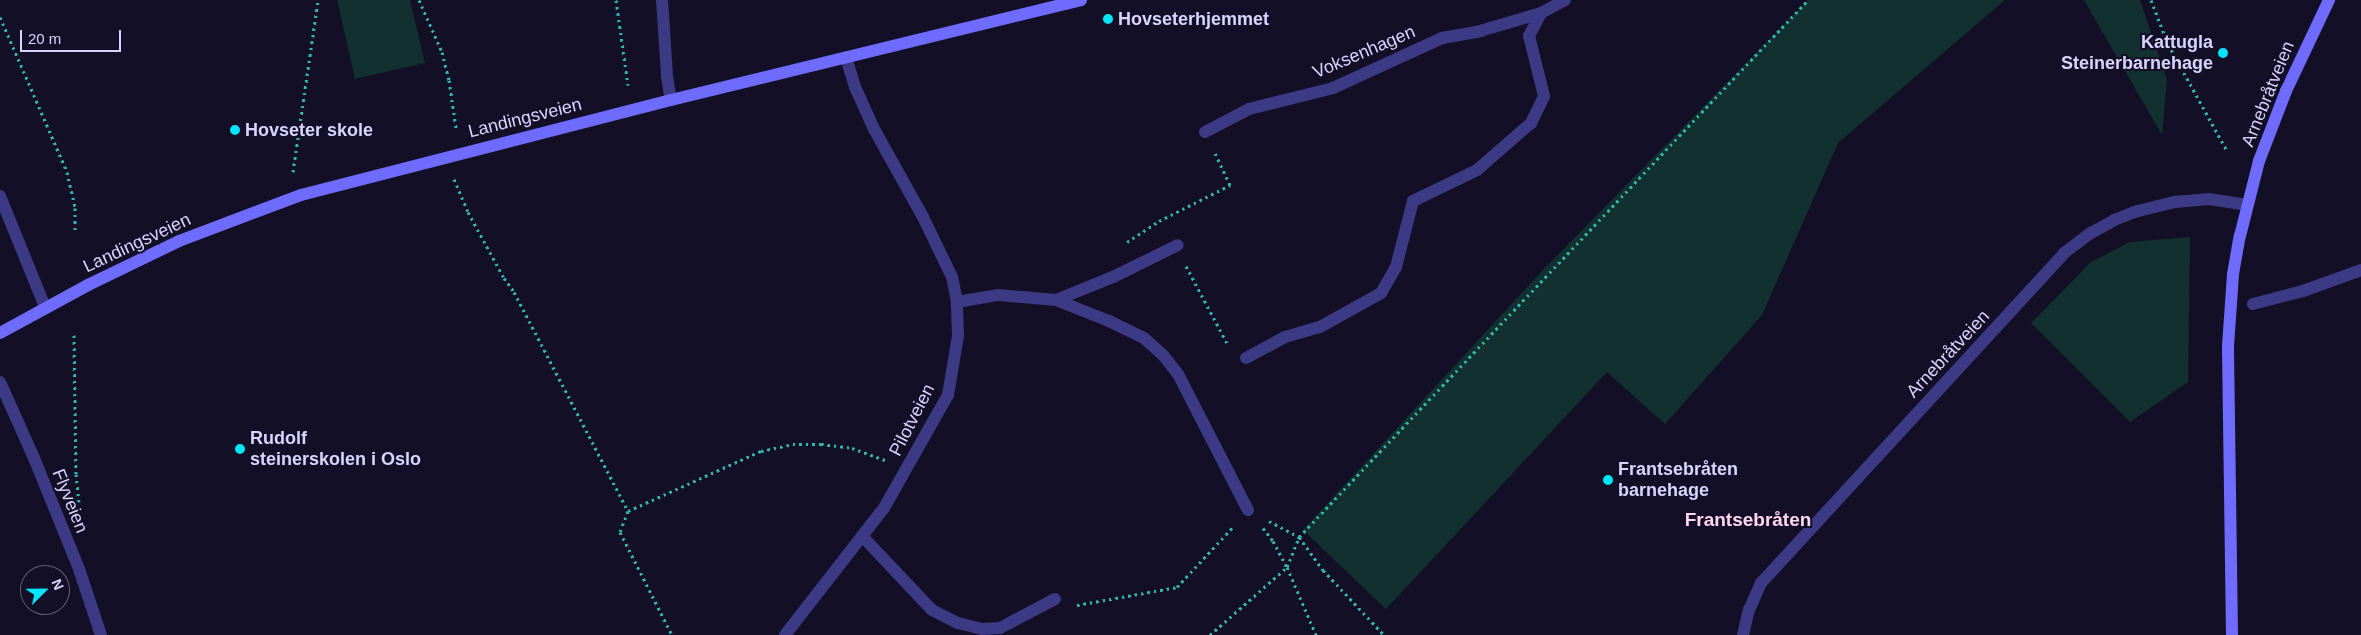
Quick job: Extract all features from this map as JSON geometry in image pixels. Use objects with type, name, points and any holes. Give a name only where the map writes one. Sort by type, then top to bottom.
[{"type":"street","points":[[662,0],[667,76],[671,100]]},
{"type":"street","name":"Landingsveien","points":[[0,333],[46,307],[179,241],[301,195],[671,100],[1081,0]]},
{"type":"street","name":"Voksenhagen","points":[[1205,132],[1249,109],[1333,88],[1442,38],[1480,32],[1541,13],[1565,0]]},
{"type":"street","name":"Arnebråtveien","points":[[2232,635],[2228,346],[2233,274],[2247,205],[2272,127],[2307,44],[2329,0]]},
{"type":"street","points":[[1246,358],[1285,337],[1320,327],[1381,293],[1396,267],[1413,201],[1477,170],[1531,123],[1544,96],[1529,36],[1541,13]]},
{"type":"street","name":"Pilotveien","points":[[785,635],[884,508],[906,470],[948,395],[958,336],[952,276],[940,250],[874,129],[855,87],[846,57]]},
{"type":"street","points":[[0,196],[46,307]]},
{"type":"street","name":"Arnebråtveien","points":[[1743,635],[1749,610],[1761,583],[2064,253],[2091,233],[2114,220],[2138,211],[2175,202],[2209,200],[2247,205]]},
{"type":"street","points":[[1056,300],[1113,277],[1178,245]]},
{"type":"street","points":[[2253,304],[2303,291],[2361,270]]},
{"type":"street","points":[[956,302],[998,295],[1056,300],[1109,321],[1144,338],[1163,355],[1178,374],[1248,510]]},
{"type":"street","name":"Flyveien","points":[[0,382],[34,458],[79,569],[101,635]]},
{"type":"street","points":[[862,536],[932,610],[958,623],[982,629],[1000,628],[1055,598]]},
{"type":"path","points":[[293,172],[318,0]]},
{"type":"path","points":[[419,0],[442,52],[449,80],[456,128]]},
{"type":"path","points":[[616,0],[628,85]]},
{"type":"path","points":[[1210,635],[1287,567],[1299,537],[1808,0]]},
{"type":"path","points":[[2150,0],[2168,44],[2227,151]]},
{"type":"path","points":[[0,17],[67,172],[75,208],[75,230]]},
{"type":"path","points":[[1121,246],[1159,221],[1230,185],[1205,132]]},
{"type":"path","points":[[454,177],[468,212],[504,278],[514,292],[628,511]]},
{"type":"path","points":[[1185,264],[1217,324]]},
{"type":"path","points":[[74,335],[76,474],[79,512]]},
{"type":"path","points":[[672,635],[620,532],[628,511],[761,451],[793,444],[821,444],[852,448],[906,470]]},
{"type":"path","points":[[1248,510],[1299,537],[1323,570],[1384,635]]},
{"type":"path","points":[[1248,510],[1273,541],[1287,567],[1316,635]]},
{"type":"path","points":[[1055,598],[1078,606],[1177,587],[1248,510]]},
{"type":"green space","points":[[337,0],[410,0],[425,63],[355,79]]},
{"type":"green space","points":[[1808,0],[2005,0],[1838,143],[1762,315],[1665,424],[1607,372],[1386,609],[1303,530],[1542,271]]},
{"type":"green space","points":[[2084,0],[2140,0],[2167,80],[2162,135]]},
{"type":"green space","points":[[2190,237],[2188,382],[2130,422],[2031,323],[2091,262],[2130,242]]},
{"type":"place","name":"Hovseterhjemmet","points":[[1108,19]]},
{"type":"place","name":"Kattugla Steinerbarnehage","points":[[2223,53]]},
{"type":"place","name":"Hovseter skole","points":[[235,130]]},
{"type":"place","name":"Rudolf steinerskolen i Oslo","points":[[240,449]]},
{"type":"place","name":"Frantsebråten barnehage","points":[[1608,480]]},
{"type":"district","name":"Frantsebråten","points":[[1748,520]]}]
